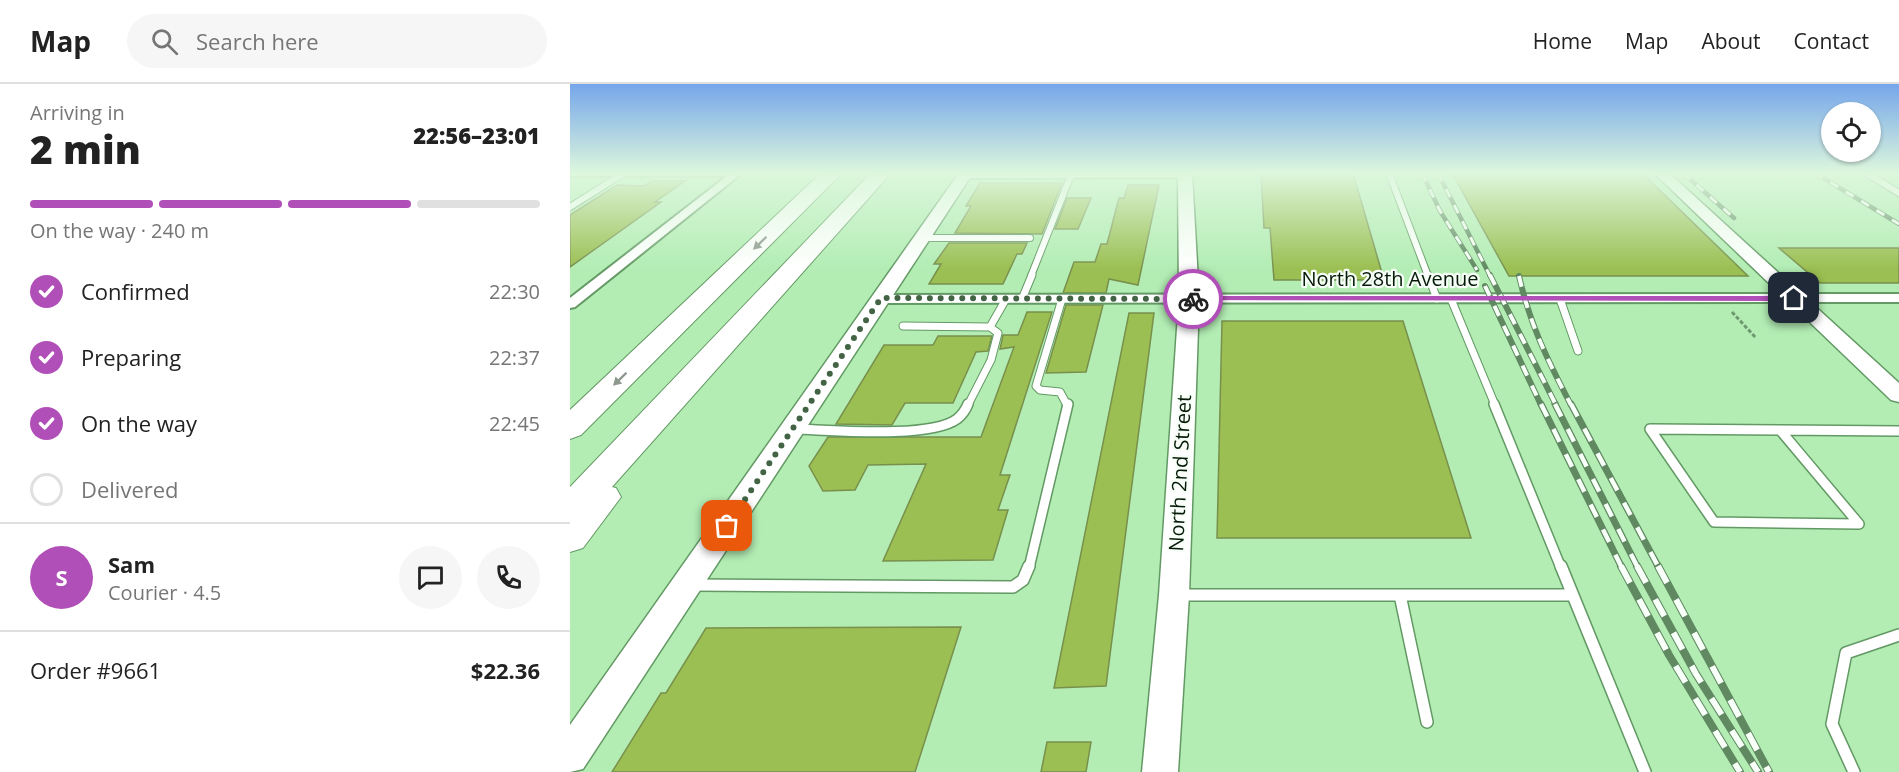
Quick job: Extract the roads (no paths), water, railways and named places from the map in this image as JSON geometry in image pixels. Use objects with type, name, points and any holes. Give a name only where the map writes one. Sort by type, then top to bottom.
[{"type":"highway","points":[[570,428],[799,205]]},
{"type":"highway","points":[[570,510],[851,205]]},
{"type":"highway","points":[[570,538],[783,278]]},
{"type":"street","points":[[573,299],[695,205]]},
{"type":"street","points":[[570,756],[945,205]]},
{"type":"street","name":"North 2nd Street","points":[[1160,772],[1174,595],[1189,298],[1186,205]]},
{"type":"street","points":[[1695,205],[1899,395]]},
{"type":"street","name":"North 28th Avenue","points":[[881,298],[1899,298]]},
{"type":"lane","points":[[1022,299],[1059,205]]},
{"type":"lane","points":[[1401,205],[1437,299]]},
{"type":"lane","points":[[924,238],[1030,238]]},
{"type":"lane","points":[[990,327],[1006,299]]},
{"type":"lane","points":[[687,585],[1013,587],[1023,580],[1029,568],[1068,403],[1060,392],[1040,390],[1036,386],[1062,299]]},
{"type":"lane","points":[[1451,299],[1645,772]]},
{"type":"lane","points":[[1560,299],[1569,334],[1578,351]]},
{"type":"lane","points":[[794,429],[907,430],[944,425],[958,419],[991,361],[998,333],[990,327],[903,326]]},
{"type":"lane","points":[[1780,430],[1859,524],[1714,522],[1650,429],[1757,430],[1780,430],[1899,431]]},
{"type":"lane","points":[[1174,595],[1572,595]]},
{"type":"lane","points":[[1400,595],[1427,723]]},
{"type":"lane","points":[[1854,772],[1832,724],[1846,653],[1899,635]]},
{"type":"railway","points":[[1437,205],[1477,270]]},
{"type":"railway","points":[[1454,205],[1490,276]]},
{"type":"railway","points":[[1719,205],[1734,218]]},
{"type":"railway","points":[[1868,205],[1899,224]]},
{"type":"railway","points":[[1490,275],[1556,405]]},
{"type":"railway","points":[[1519,276],[1540,342],[1571,405]]},
{"type":"railway","points":[[1485,286],[1541,405]]},
{"type":"railway","points":[[1541,404],[1621,566]]},
{"type":"railway","points":[[1555,404],[1638,568]]},
{"type":"railway","points":[[1571,404],[1659,568]]},
{"type":"railway","points":[[1621,566],[1669,655],[1740,772]]},
{"type":"railway","points":[[1637,566],[1696,674],[1758,772]]},
{"type":"railway","points":[[1658,566],[1769,772]]}]
